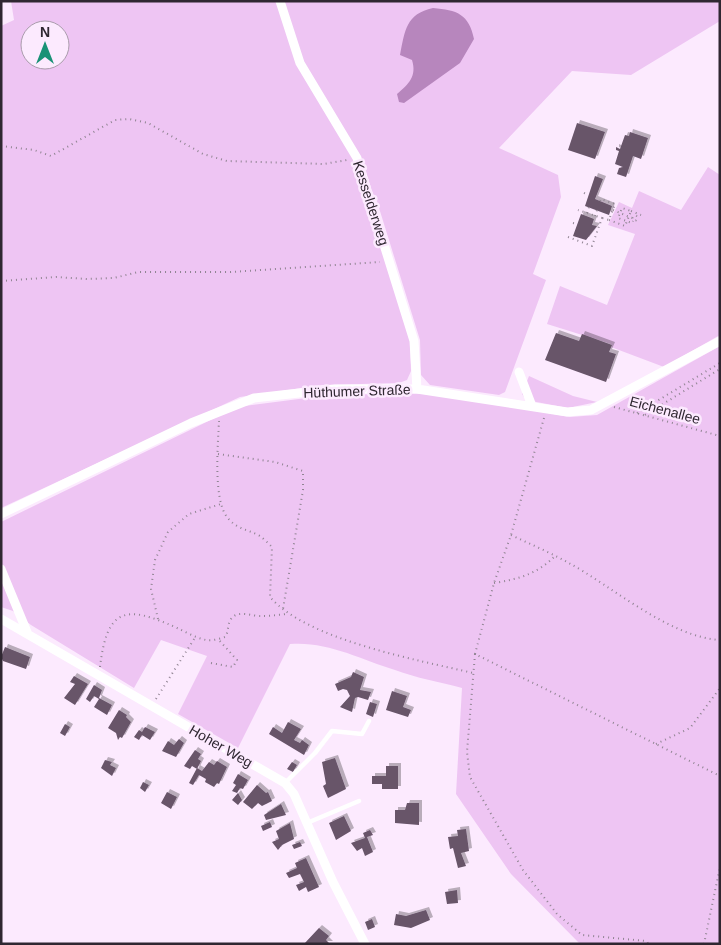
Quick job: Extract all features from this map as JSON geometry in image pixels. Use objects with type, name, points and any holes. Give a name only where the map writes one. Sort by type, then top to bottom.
[{"type":"street","name":"Kesselderweg","points":[[280,1],[300,63],[357,158],[414,341],[417,388]]},
{"type":"street","name":"Hüthumer Straße","points":[[1,514],[219,410],[254,398],[334,389],[417,388],[567,412],[591,410],[720,341]]},
{"type":"street","points":[[519,372],[532,406]]},
{"type":"street","points":[[1,569],[27,632]]},
{"type":"street","name":"Hoher Weg","points":[[1,618],[285,783],[294,794],[364,944]]},
{"type":"lane","points":[[285,783],[315,753],[332,731],[362,734],[369,721]]},
{"type":"lane","points":[[307,823],[360,800]]},
{"type":"path","points":[[1,146],[34,150],[50,156],[115,120],[129,119],[148,124],[203,154],[228,161],[324,164],[357,158]]},
{"type":"path","points":[[584,194],[588,195]]},
{"type":"path","points":[[600,201],[601,199],[615,204],[609,220]]},
{"type":"path","points":[[587,213],[589,207]]},
{"type":"path","points":[[631,211],[632,223],[618,218],[622,208],[631,211],[636,215]]},
{"type":"path","points":[[578,210],[624,226],[631,218],[641,215]]},
{"type":"path","points":[[595,216],[597,210]]},
{"type":"path","points":[[612,210],[637,219],[636,215]]},
{"type":"path","points":[[568,237],[592,246],[602,218]]},
{"type":"path","points":[[573,223],[577,224]]},
{"type":"path","points":[[593,230],[597,232]]},
{"type":"path","points":[[1,281],[56,277],[114,278],[138,272],[230,272],[390,261]]},
{"type":"path","points":[[636,413],[720,363]]},
{"type":"path","points":[[645,415],[720,369]]},
{"type":"path","name":"Eichenallee","points":[[605,404],[720,436]]},
{"type":"path","points":[[547,408],[511,535],[494,583],[475,654],[468,752],[470,778],[523,870],[557,914],[582,935],[646,942],[649,944]]},
{"type":"path","points":[[219,410],[217,478],[222,504],[226,516],[241,530],[259,536],[272,547],[270,597],[288,614],[306,625],[347,640],[473,673]]},
{"type":"path","points":[[217,454],[275,462],[303,471],[303,490],[283,609]]},
{"type":"path","points":[[158,619],[151,589],[155,560],[168,532],[189,514],[222,504]]},
{"type":"path","points":[[511,535],[555,556],[656,618],[702,639],[720,640]]},
{"type":"path","points":[[494,583],[519,580],[541,570],[555,556]]},
{"type":"path","points":[[99,674],[102,648],[113,620],[124,614],[158,619],[208,640],[225,637],[228,633],[230,620],[234,616],[244,614],[260,617],[288,614]]},
{"type":"path","points":[[152,705],[196,636]]},
{"type":"path","points":[[211,663],[233,666],[238,660],[218,639]]},
{"type":"path","points":[[475,654],[720,776]]},
{"type":"path","points":[[656,744],[690,728],[720,688]]},
{"type":"path","points":[[704,944],[720,867]]},
{"type":"shaded area","points":[[11,1],[720,1],[720,21],[631,75],[572,71],[499,148],[558,175],[561,197],[533,274],[546,280],[505,392],[499,395],[430,385],[421,375],[420,340],[375,195],[364,191],[410,341],[411,371],[407,380],[399,383],[322,385],[240,397],[1,508],[1,26],[14,20]]},
{"type":"shaded area","points":[[433,8],[449,10],[461,15],[469,24],[474,39],[460,63],[404,103],[399,102],[397,94],[405,87],[413,75],[412,60],[400,55],[408,24],[417,14]]},
{"type":"shaded area","points":[[708,167],[720,175],[720,335],[664,367],[611,347],[611,344],[547,324],[560,286],[607,305],[635,234],[608,225],[619,202],[632,208],[639,191],[681,210]]},
{"type":"shaded area","points":[[720,346],[720,944],[580,944],[511,874],[456,794],[462,688],[411,675],[330,648],[317,645],[290,644],[238,748],[178,714],[207,656],[161,640],[134,688],[31,625],[13,611],[1,607],[1,522],[227,412],[244,406],[322,396],[398,393],[447,395],[570,417],[597,415]]},
{"type":"shaded area","points":[[529,376],[573,396],[597,402],[568,408],[526,400],[522,394]]},
{"type":"building","points":[[577,123],[605,132],[595,159],[568,150]]},
{"type":"building","points":[[630,132],[648,138],[641,159],[633,156],[626,177],[617,174],[619,168],[623,167],[615,164],[619,151],[616,150],[616,147],[620,149],[625,135],[629,136]]},
{"type":"building","points":[[595,176],[603,179],[595,199],[612,206],[609,215],[585,206]]},
{"type":"building","points":[[581,214],[594,219],[592,225],[597,226],[586,240],[573,236]]},
{"type":"building","points":[[556,333],[579,341],[582,334],[612,345],[609,352],[616,354],[606,382],[545,360]]},
{"type":"building","points":[[5,647],[30,657],[26,669],[3,661],[1,657]]},
{"type":"building","points":[[353,672],[364,677],[360,690],[371,692],[368,700],[355,698],[352,712],[340,707],[350,696],[347,690],[338,691],[335,684],[351,677]]},
{"type":"building","points":[[74,676],[88,684],[75,705],[64,698],[75,684],[70,682]]},
{"type":"building","points":[[94,685],[102,690],[99,698],[112,705],[107,715],[94,707],[99,699],[94,696],[90,702],[86,699]]},
{"type":"building","points":[[392,691],[407,696],[403,707],[411,710],[408,717],[386,710]]},
{"type":"building","points":[[370,702],[377,704],[373,717],[366,714]]},
{"type":"building","points":[[119,710],[127,715],[126,717],[131,722],[122,738],[120,737],[118,740],[116,733],[108,728]]},
{"type":"building","points":[[288,722],[301,729],[294,740],[300,743],[302,740],[309,745],[304,755],[269,734],[273,727],[282,733]]},
{"type":"building","points":[[65,724],[70,727],[65,736],[60,733]]},
{"type":"building","points":[[145,727],[155,732],[150,740],[142,735],[139,740],[134,737],[139,730],[142,732]]},
{"type":"building","points":[[179,739],[184,743],[176,757],[162,751],[168,741],[174,745]]},
{"type":"building","points":[[195,750],[201,754],[198,759],[201,761],[197,769],[192,766],[190,769],[184,766]]},
{"type":"building","points":[[335,758],[346,789],[328,798],[323,786],[326,784],[322,762]]},
{"type":"building","points":[[105,760],[112,762],[110,765],[116,768],[112,776],[101,768]]},
{"type":"building","points":[[217,761],[227,767],[219,784],[217,783],[214,787],[205,782],[206,779],[199,775],[193,785],[189,783],[197,768],[202,771],[209,762],[214,765]]},
{"type":"building","points":[[292,762],[297,765],[293,772],[287,769]]},
{"type":"building","points":[[386,766],[398,766],[398,789],[382,789],[382,784],[372,784],[372,776],[386,776]]},
{"type":"building","points":[[238,774],[248,780],[243,789],[240,788],[237,793],[232,791],[236,785],[233,783]]},
{"type":"building","points":[[143,782],[149,785],[145,792],[140,788]]},
{"type":"building","points":[[257,785],[266,793],[268,792],[272,801],[262,806],[258,803],[252,809],[243,802]]},
{"type":"building","points":[[167,792],[177,797],[171,809],[161,803]]},
{"type":"building","points":[[238,793],[242,800],[238,805],[232,800]]},
{"type":"building","points":[[407,803],[419,803],[419,825],[395,823],[395,810],[405,810]]},
{"type":"building","points":[[281,804],[286,815],[266,820],[264,815]]},
{"type":"building","points":[[344,816],[351,831],[336,840],[329,823]]},
{"type":"building","points":[[270,822],[272,827],[263,831],[261,826]]},
{"type":"building","points":[[290,823],[294,839],[282,845],[278,850],[272,842],[279,839],[276,831]]},
{"type":"building","points":[[466,829],[469,851],[461,853],[466,866],[458,868],[453,848],[450,849],[448,837],[458,836],[457,830]]},
{"type":"building","points":[[370,830],[373,835],[367,837],[373,852],[365,856],[362,848],[357,851],[351,843],[365,838],[363,833]]},
{"type":"building","points":[[300,842],[302,846],[294,849],[292,845]]},
{"type":"building","points":[[306,858],[319,887],[308,892],[306,887],[299,891],[296,885],[304,882],[300,874],[289,878],[286,873],[297,868],[295,863]]},
{"type":"building","points":[[457,890],[458,903],[447,904],[445,892]]},
{"type":"building","points":[[426,910],[430,920],[411,928],[394,925],[396,914],[406,916]]},
{"type":"building","points":[[372,919],[375,927],[368,930],[365,922]]},
{"type":"building","points":[[319,928],[329,936],[326,940],[330,944],[304,944]]}]
